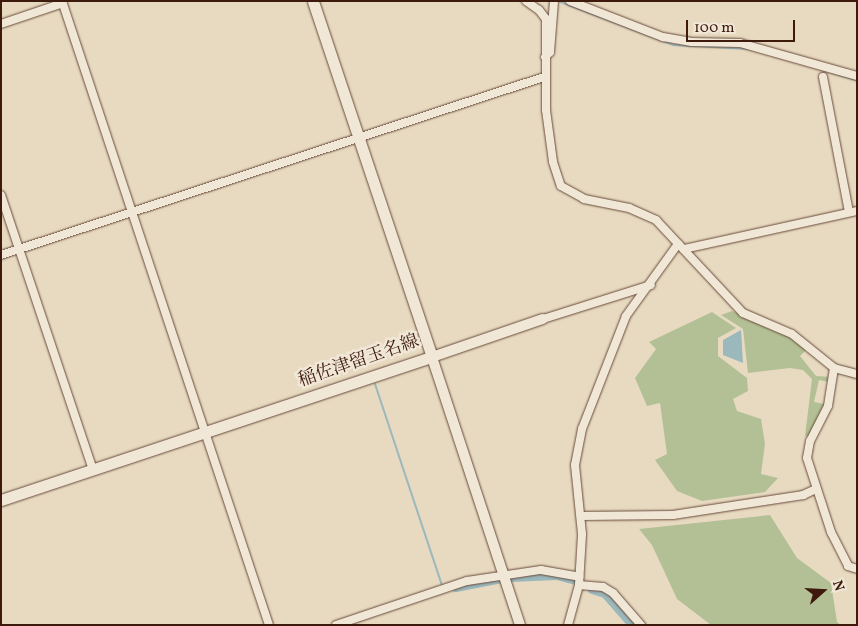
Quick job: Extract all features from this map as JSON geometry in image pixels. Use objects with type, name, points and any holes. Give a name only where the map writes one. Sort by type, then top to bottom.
[{"type":"main road","name":"稲佐津留玉名線","points":[[1,500],[432,357],[313,1]]},
{"type":"street","points":[[526,1],[539,10],[546,19],[544,77],[549,137],[561,186],[584,199],[641,213],[656,220],[743,313],[792,334],[834,368],[857,374]]},
{"type":"street","points":[[570,1],[664,37],[692,42],[740,42],[857,76]]},
{"type":"street","points":[[1,24],[62,2],[207,433],[269,625]]},
{"type":"street","points":[[545,57],[550,52],[554,3]]},
{"type":"street","points":[[1,255],[358,136],[544,77]]},
{"type":"street","points":[[568,625],[579,581],[581,516],[575,465],[582,429],[626,316],[681,246],[853,211],[822,77]]},
{"type":"street","points":[[1,195],[93,470]]},
{"type":"street","points":[[520,625],[432,357],[652,285]]},
{"type":"street","points":[[834,368],[828,406],[810,441],[807,458],[816,489],[838,546],[848,566],[857,569]]},
{"type":"street","points":[[581,516],[673,515],[803,494],[816,489]]},
{"type":"street","points":[[336,625],[467,581],[541,570],[603,587],[613,594],[641,625]]},
{"type":"green space","points":[[732,311],[793,337],[807,349],[800,356],[816,376],[831,377],[829,382],[819,380],[814,402],[825,404],[810,435],[805,436],[812,379],[803,370],[790,368],[748,373],[743,329],[721,315]]},
{"type":"green space","points":[[712,312],[736,328],[718,338],[718,356],[747,378],[748,391],[733,399],[737,411],[761,419],[765,444],[761,474],[778,478],[765,492],[702,501],[677,491],[655,460],[667,454],[660,403],[647,406],[635,378],[656,349],[649,342]]},
{"type":"green space","points":[[770,515],[797,558],[831,583],[837,622],[841,625],[711,625],[677,599],[652,545],[639,529]]},
{"type":"water","points":[[741,330],[743,363],[723,355],[723,340]]},
{"type":"waterway","points":[[558,1],[673,45],[749,49]]},
{"type":"waterway","points":[[830,72],[857,80]]},
{"type":"waterway","points":[[375,384],[442,585]]},
{"type":"waterway","points":[[511,578],[557,576],[572,580]]},
{"type":"waterway","points":[[456,588],[498,580]]},
{"type":"waterway","points":[[592,590],[605,594],[632,625]]}]
